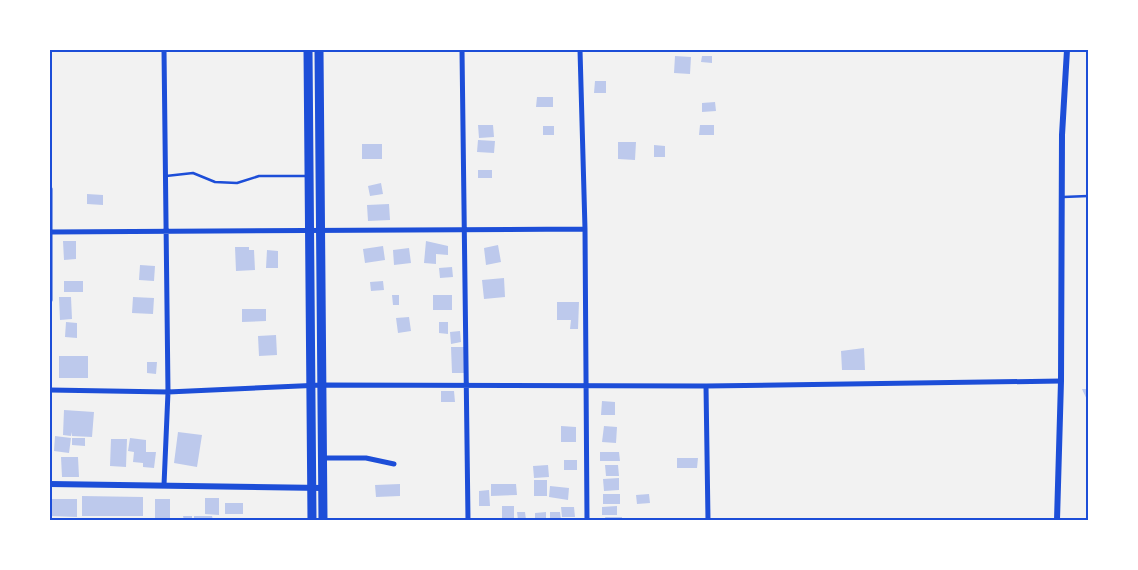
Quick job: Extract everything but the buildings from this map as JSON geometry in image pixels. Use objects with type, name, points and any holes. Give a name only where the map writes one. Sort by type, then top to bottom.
[{"type":"highway","points":[[308,50],[312,520]]},
{"type":"highway","points":[[319,50],[323,520]]},
{"type":"street","points":[[164,50],[168,392],[164,485]]},
{"type":"street","points":[[462,50],[468,386],[468,520]]},
{"type":"street","points":[[580,50],[585,229],[588,520]]},
{"type":"street","points":[[1057,520],[1062,381],[1062,135],[1067,50]]},
{"type":"street","points":[[50,189],[50,300]]},
{"type":"street","points":[[50,232],[165,232],[322,228],[585,229]]},
{"type":"street","points":[[50,390],[168,392],[322,385],[468,386],[586,384],[706,386],[1062,381]]},
{"type":"street","points":[[706,386],[708,520]]},
{"type":"street","points":[[323,458],[366,458],[394,464]]},
{"type":"street","points":[[50,484],[323,488]]},
{"type":"lane","points":[[165,176],[192,173],[215,182],[237,183],[259,176],[309,176]]},
{"type":"lane","points":[[1062,197],[1088,196]]}]
